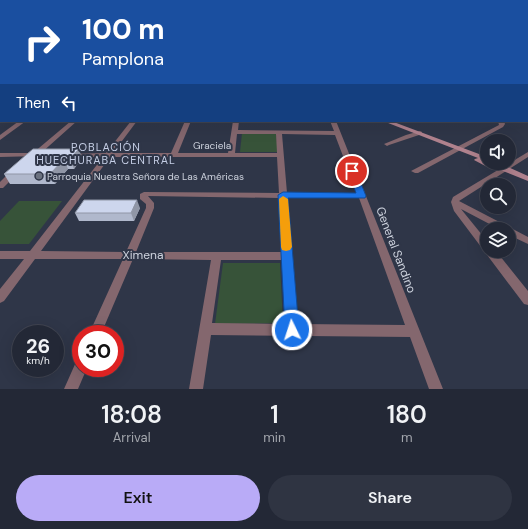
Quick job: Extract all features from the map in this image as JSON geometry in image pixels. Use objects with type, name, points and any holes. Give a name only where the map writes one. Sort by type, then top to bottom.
[{"type":"main road","points":[[389,122],[480,157]]},
{"type":"main road","points":[[396,124],[403,122],[420,133]]},
{"type":"main road","points":[[458,149],[480,161]]},
{"type":"main road","points":[[507,170],[528,179]]},
{"type":"street","points":[[0,138],[22,122]]},
{"type":"street","points":[[23,165],[73,122]]},
{"type":"street","points":[[0,298],[133,122]]},
{"type":"street","points":[[174,155],[188,122]]},
{"type":"street","points":[[230,155],[236,122]]},
{"type":"street","name":"General Sandino","points":[[333,122],[436,389]]},
{"type":"street","points":[[415,171],[501,126],[501,122]]},
{"type":"street","name":"Graciela","points":[[234,132],[337,133]]},
{"type":"street","points":[[279,132],[292,330]]},
{"type":"street","points":[[387,144],[420,133]]},
{"type":"street","points":[[516,162],[528,154]]},
{"type":"street","points":[[0,155],[51,155]]},
{"type":"street","name":"Graciela","points":[[66,155],[280,155]]},
{"type":"street","points":[[0,186],[17,170]]},
{"type":"street","points":[[455,202],[456,199],[503,170]]},
{"type":"street","points":[[99,325],[150,208],[150,203],[144,199],[144,194],[361,196]]},
{"type":"street","points":[[455,202],[493,222]]},
{"type":"street","points":[[455,202],[457,208],[480,239]]},
{"type":"street","points":[[516,235],[528,241]]},
{"type":"street","name":"Ximena","points":[[0,255],[287,256]]},
{"type":"street","points":[[196,389],[217,256]]},
{"type":"street","points":[[495,258],[528,300]]},
{"type":"street","points":[[206,329],[413,331]]},
{"type":"street","points":[[71,389],[76,377]]},
{"type":"green space","points":[[242,133],[276,133],[278,152],[240,152]]},
{"type":"green space","points":[[19,201],[62,201],[29,244],[0,244],[0,221]]},
{"type":"green space","points":[[223,263],[280,263],[283,323],[215,324]]},
{"type":"building","points":[[33,149],[79,149],[70,159],[64,159],[50,174],[4,174]]},
{"type":"building","points":[[84,200],[137,200],[131,213],[75,213]]},
{"type":"slow traffic","points":[[283,199],[286,247]]},
{"type":"place","name":"Parroquia Nuestra Señora de Las Américas","points":[[39,176]]},
{"type":"district","name":"POBLACIÓN HUECHURABA CENTRAL","points":[[106,153]]},
{"type":"route","points":[[292,330],[283,195],[361,196],[352,171]]}]
